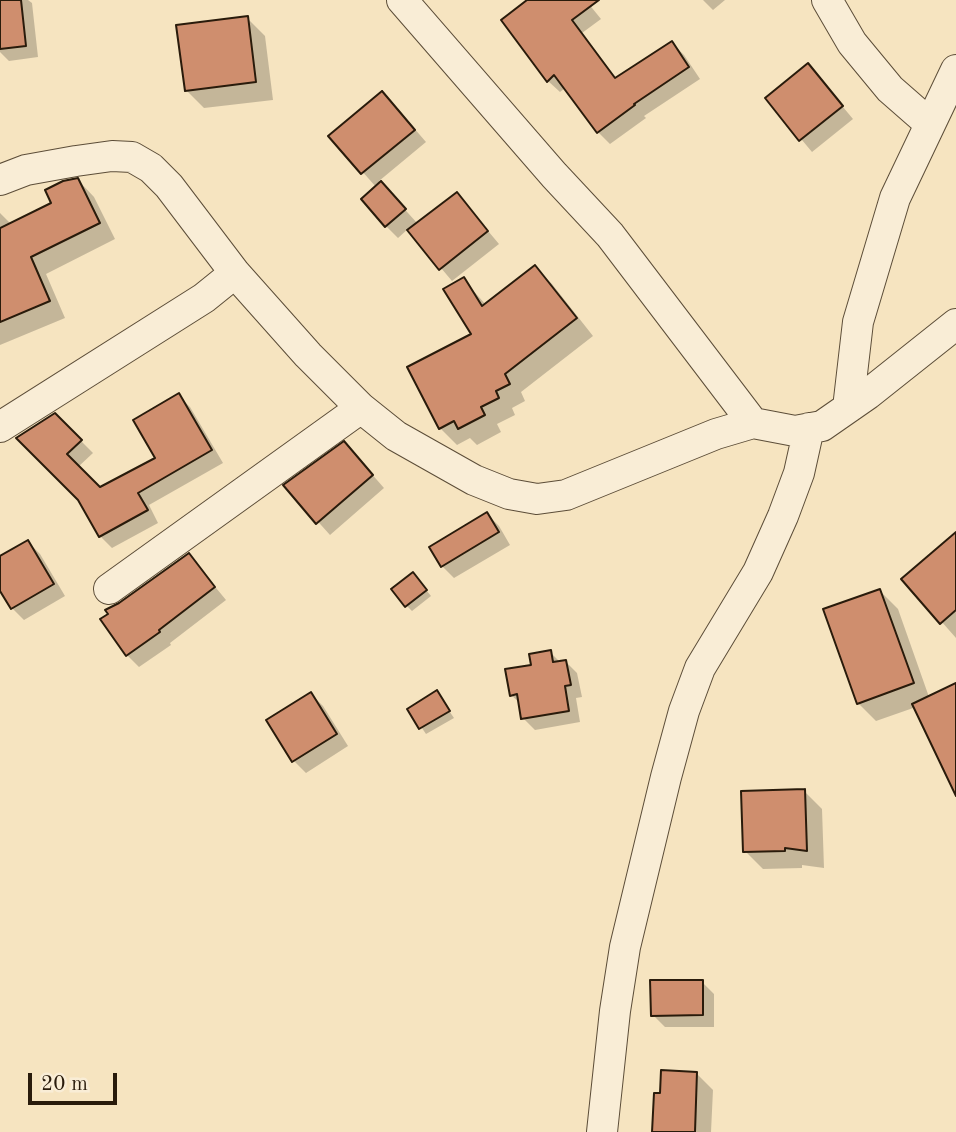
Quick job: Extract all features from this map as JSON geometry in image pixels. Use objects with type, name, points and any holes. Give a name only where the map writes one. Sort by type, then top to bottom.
[{"type":"street","points":[[402,0],[554,175],[610,235],[753,423]]},
{"type":"street","points":[[827,0],[859,52],[890,89],[930,124]]},
{"type":"street","points":[[848,408],[859,322],[895,198],[956,70]]},
{"type":"street","points":[[0,180],[26,170],[112,156],[132,157],[151,168],[169,186],[236,273],[308,355],[361,408],[396,436],[474,480],[509,494],[537,499],[566,495],[589,487],[716,434],[753,423],[795,431],[822,426],[951,339]]},
{"type":"street","points":[[0,427],[204,298],[236,273]]},
{"type":"street","points":[[109,589],[361,408]]},
{"type":"street","points":[[602,1132],[625,947],[684,710],[699,668],[758,572],[783,516],[799,473],[809,428]]},
{"type":"building","points":[[0,0],[21,0],[26,46],[0,49]]},
{"type":"building","points":[[527,0],[599,0],[572,20],[615,78],[672,41],[689,67],[597,133],[554,75],[547,82],[501,20]]},
{"type":"building","points":[[248,16],[256,82],[185,91],[176,25]]},
{"type":"building","points":[[808,63],[843,106],[799,141],[765,98]]},
{"type":"building","points":[[382,91],[415,130],[361,174],[328,136]]},
{"type":"building","points":[[78,178],[100,223],[31,257],[50,301],[0,322],[0,228],[51,203],[45,190],[63,181]]},
{"type":"building","points":[[381,181],[406,209],[385,227],[361,199]]},
{"type":"building","points":[[457,192],[488,231],[439,270],[407,230]]},
{"type":"building","points":[[535,265],[577,318],[505,374],[510,384],[496,391],[499,398],[481,407],[485,415],[458,429],[454,421],[439,429],[407,367],[471,334],[443,289],[464,277],[482,306]]},
{"type":"building","points":[[179,393],[212,450],[138,493],[148,510],[99,537],[78,500],[16,438],[55,413],[82,440],[67,454],[100,487],[155,458],[133,420]]},
{"type":"building","points":[[344,441],[373,475],[316,524],[283,485]]},
{"type":"building","points":[[487,512],[499,532],[441,567],[429,547]]},
{"type":"building","points":[[956,532],[956,610],[940,624],[901,579]]},
{"type":"building","points":[[28,540],[54,584],[11,609],[0,591],[0,556]]},
{"type":"building","points":[[189,553],[215,587],[126,656],[100,619],[108,614],[105,610]]},
{"type":"building","points":[[413,572],[427,590],[405,607],[391,589]]},
{"type":"building","points":[[880,589],[914,683],[857,704],[823,609]]},
{"type":"building","points":[[551,650],[553,662],[566,660],[571,685],[565,686],[569,711],[521,719],[517,694],[510,696],[505,669],[531,665],[529,654]]},
{"type":"building","points":[[956,683],[956,796],[912,704]]},
{"type":"building","points":[[437,690],[450,711],[419,729],[407,709]]},
{"type":"building","points":[[311,692],[337,734],[292,762],[266,720]]},
{"type":"building","points":[[805,789],[807,851],[785,848],[785,851],[743,852],[741,791]]},
{"type":"building","points":[[650,980],[703,980],[703,1015],[651,1016]]},
{"type":"building","points":[[661,1070],[697,1072],[695,1132],[652,1132],[654,1093],[660,1093]]}]
